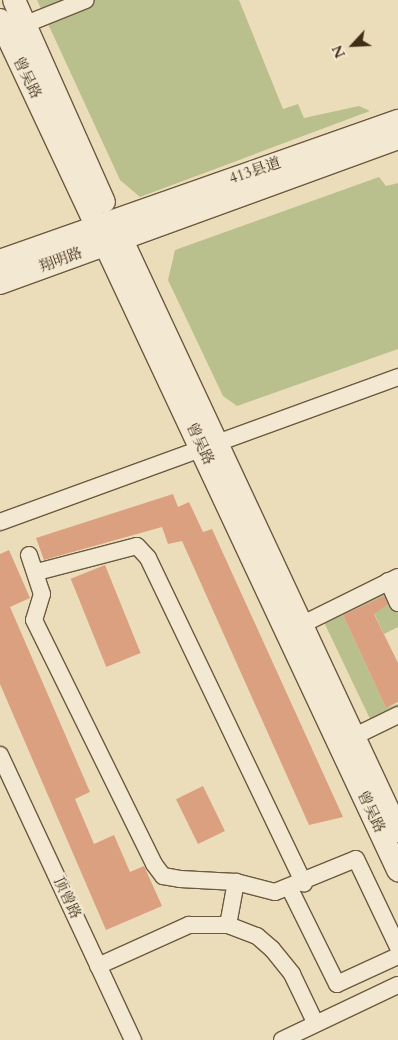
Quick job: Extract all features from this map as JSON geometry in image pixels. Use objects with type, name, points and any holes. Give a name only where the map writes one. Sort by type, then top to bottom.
[{"type":"street","name":"曾吴路","points":[[14,0],[8,27],[110,231],[210,445],[398,870]]},
{"type":"street","points":[[8,27],[86,0]]},
{"type":"street","name":"413县道","points":[[110,231],[398,120]]},
{"type":"street","name":"413县道","points":[[110,231],[398,138]]},
{"type":"street","name":"翔明路","points":[[0,261],[110,231]]},
{"type":"street","name":"翔明路","points":[[0,283],[110,231]]},
{"type":"street","points":[[0,522],[398,377]]},
{"type":"street","name":"曾吴路","points":[[210,445],[302,624],[398,830]]},
{"type":"street","points":[[37,572],[137,546],[148,558],[297,886],[337,984],[398,956]]},
{"type":"street","points":[[29,555],[37,572],[42,594],[34,620],[154,864],[163,876],[180,880],[236,882],[275,892],[297,886],[356,859],[398,947]]},
{"type":"street","points":[[302,624],[393,579],[398,603]]},
{"type":"street","points":[[355,736],[398,715]]},
{"type":"street","name":"顶曾路","points":[[0,756],[133,1040]]},
{"type":"street","points":[[228,925],[236,882]]},
{"type":"street","points":[[98,966],[189,924],[228,925],[257,936],[272,949],[292,974],[316,1024]]},
{"type":"street","points":[[282,1040],[398,985]]},
{"type":"green space","points":[[37,0],[239,0],[283,109],[298,104],[304,118],[359,106],[370,111],[140,197],[120,180]]},
{"type":"green space","points":[[379,177],[386,186],[398,183],[398,349],[237,406],[223,396],[168,280],[175,250]]},
{"type":"green space","points":[[386,587],[398,612],[398,627],[384,634],[374,613],[383,607],[378,599],[343,615],[386,708],[398,704],[398,710],[372,723],[322,618]]},
{"type":"building","points":[[173,494],[178,507],[189,502],[203,532],[212,529],[343,817],[309,825],[182,541],[168,544],[162,527],[44,560],[36,538]]},
{"type":"building","points":[[9,550],[30,598],[10,607],[90,792],[75,799],[94,844],[114,835],[130,872],[144,866],[162,906],[106,930],[0,684],[0,554]]},
{"type":"building","points":[[105,565],[141,653],[106,667],[71,579]]},
{"type":"building","points":[[384,596],[388,604],[374,614],[398,663],[398,702],[386,708],[343,615]]},
{"type":"building","points":[[203,786],[225,831],[198,844],[176,799]]}]
